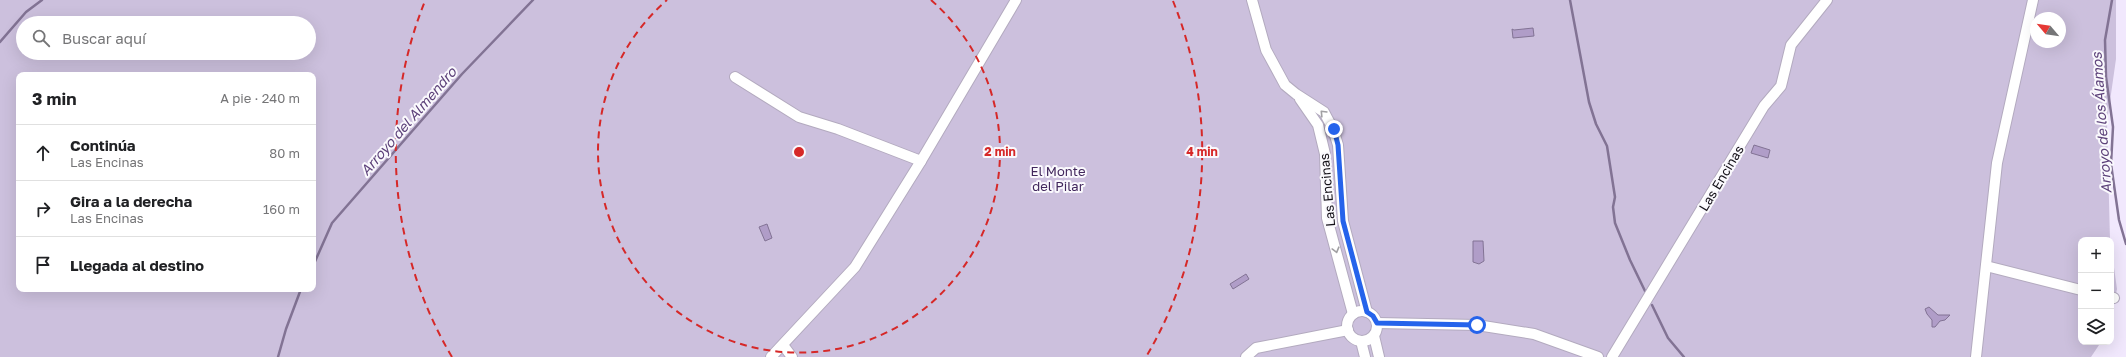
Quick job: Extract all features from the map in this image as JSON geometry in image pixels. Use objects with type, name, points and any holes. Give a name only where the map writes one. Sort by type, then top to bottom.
[{"type":"street","points":[[771,357],[855,267],[921,161],[1016,0]]},
{"type":"street","points":[[1252,0],[1266,50],[1285,85],[1296,94]]},
{"type":"street","name":"Las Encinas","points":[[1612,357],[1764,106],[1781,86],[1794,40],[1827,0]]},
{"type":"street","points":[[1976,357],[1997,163],[2033,0]]},
{"type":"street","points":[[735,77],[799,117],[838,129],[921,161]]},
{"type":"street","name":"Las Encinas","points":[[1296,94],[1324,112],[1334,129],[1338,145],[1343,221],[1367,312],[1373,316],[1377,323]]},
{"type":"street","name":"Las Encinas","points":[[1296,94],[1318,124],[1325,154],[1327,218],[1353,314]]},
{"type":"street","points":[[1986,266],[2078,289]]},
{"type":"street","points":[[1367,312],[1353,314],[1348,323],[1348,330],[1355,339],[1361,341],[1367,340],[1374,336]]},
{"type":"street","points":[[1379,357],[1374,336],[1377,323],[1477,325],[1534,334],[1598,357]]},
{"type":"street","points":[[1246,357],[1256,348],[1348,330]]},
{"type":"street","points":[[1361,341],[1365,357]]},
{"type":"street","points":[[783,345],[792,357]]},
{"type":"green space","name":"El Monte del Pilar","points":[[0,0],[2116,0],[2116,59],[2107,122],[2110,237],[2078,237],[2078,345],[2099,345],[2091,357],[0,357]]},
{"type":"green space","points":[[2114,268],[2117,289],[2114,303]]},
{"type":"shaded area","points":[[1533,28],[1534,36],[1513,38],[1512,29]]},
{"type":"shaded area","points":[[1754,145],[1770,150],[1768,158],[1751,153]]},
{"type":"shaded area","points":[[767,224],[772,238],[765,241],[759,227]]},
{"type":"shaded area","points":[[1473,241],[1483,241],[1484,261],[1479,264],[1473,262]]},
{"type":"shaded area","points":[[1246,274],[1249,279],[1233,289],[1230,284]]},
{"type":"shaded area","points":[[1929,307],[1938,315],[1950,315],[1945,320],[1940,321],[1935,327],[1932,327],[1932,320],[1925,309]]},
{"type":"waterway","points":[[23,16],[42,0]]},
{"type":"waterway","name":"Arroyo del Almendro","points":[[316,259],[332,223],[462,74],[533,0]]},
{"type":"waterway","points":[[1570,0],[1589,102],[1596,124],[1607,146],[1615,197],[1613,207],[1615,223],[1630,260],[1645,291]]},
{"type":"waterway","name":"Arroyo de los Álamos","points":[[2112,0],[2105,40],[2106,77],[2113,127],[2111,164],[2119,220],[2126,244]]},
{"type":"waterway","points":[[0,42],[16,24]]},
{"type":"waterway","name":"Arroyo del Almendro","points":[[278,357],[286,329],[300,292]]},
{"type":"waterway","points":[[1652,305],[1668,338],[1684,357]]},
{"type":"route","points":[[1334,129],[1338,145],[1343,221],[1367,312],[1373,316],[1377,323],[1477,325]]}]
